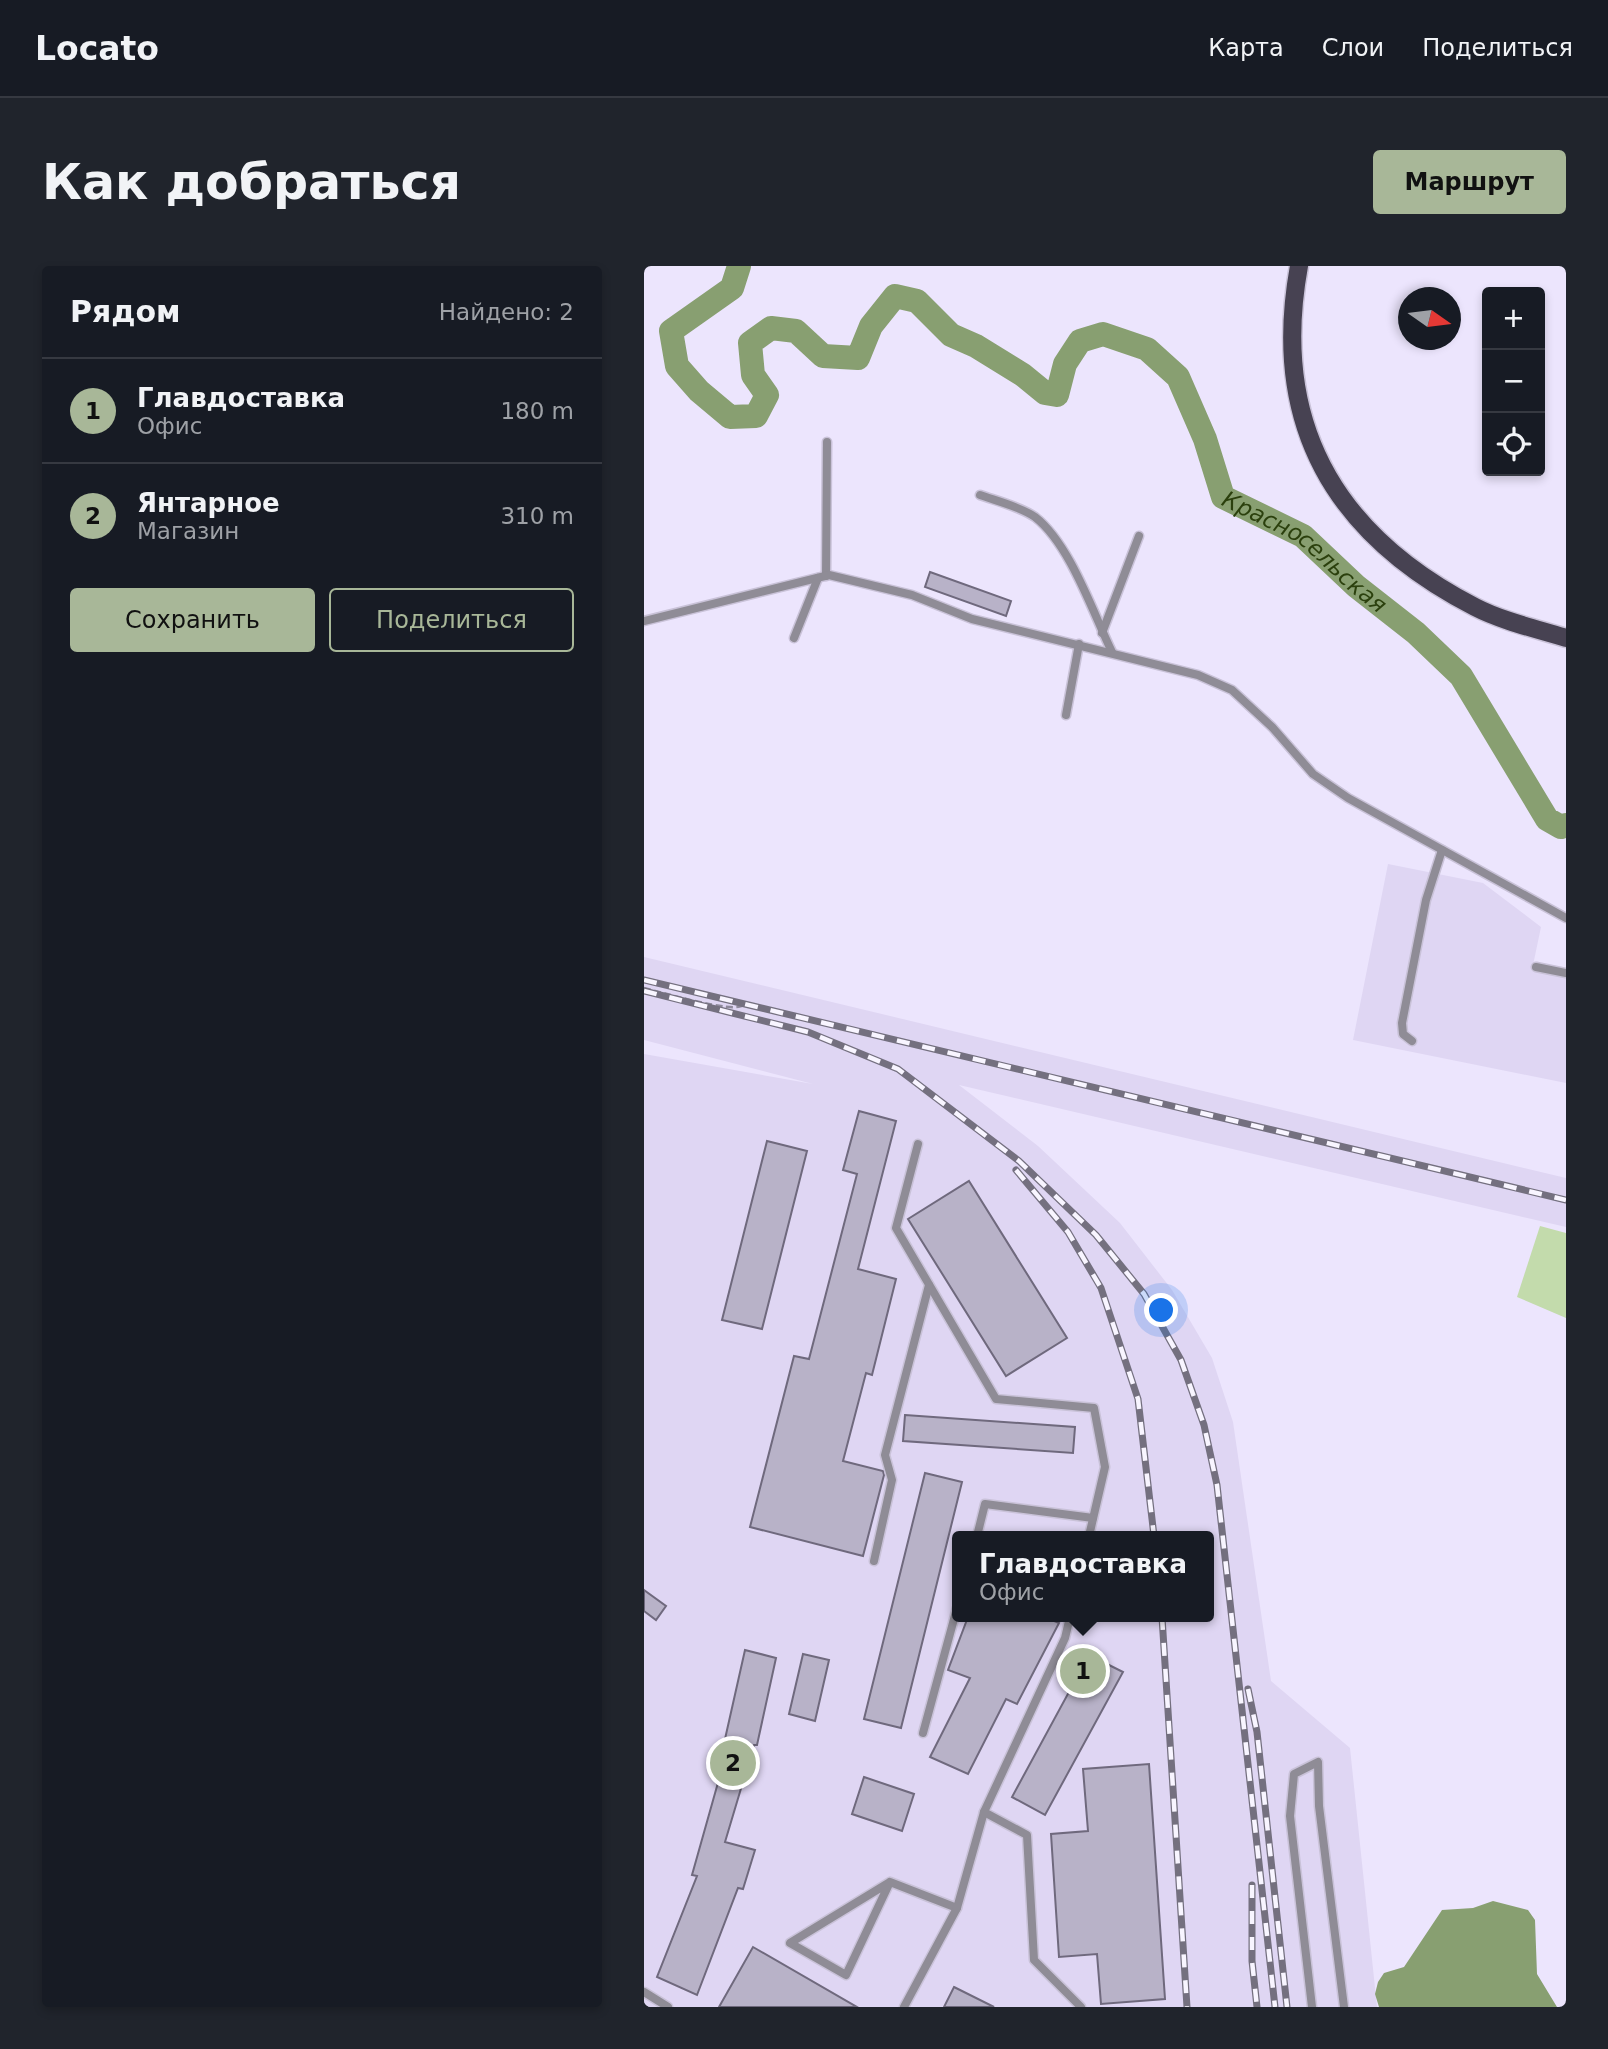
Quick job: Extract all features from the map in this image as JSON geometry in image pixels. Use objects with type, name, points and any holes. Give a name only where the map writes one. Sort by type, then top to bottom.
[{"type":"main road","points":[[1299,266],[1292,339],[1302,421],[1330,481],[1356,518],[1390,552],[1430,581],[1477,609],[1566,638]]},
{"type":"lane","points":[[793,638],[822,577],[827,442]]},
{"type":"lane","points":[[980,495],[1035,517],[1060,549],[1083,586],[1112,652]]},
{"type":"lane","points":[[1102,633],[1139,536]]},
{"type":"lane","points":[[644,621],[685,614],[822,577],[912,595],[972,619],[1198,675],[1232,690],[1272,727],[1313,774],[1349,798],[1566,918]]},
{"type":"lane","points":[[1066,715],[1079,644]]},
{"type":"lane","points":[[1412,1041],[1403,1034],[1402,1023],[1426,900],[1442,850]]},
{"type":"lane","points":[[1536,967],[1566,973]]},
{"type":"lane","points":[[918,1144],[896,1228],[996,1399],[1094,1408],[1105,1467],[1089,1531]]},
{"type":"lane","points":[[874,1561],[892,1480],[885,1455],[929,1285]]},
{"type":"lane","points":[[978,1531],[985,1504],[1093,1518]]},
{"type":"lane","points":[[923,1733],[953,1622]]},
{"type":"lane","points":[[904,2007],[957,1908],[984,1812],[1065,1639],[1069,1622]]},
{"type":"lane","points":[[1312,2007],[1290,1816],[1294,1774],[1318,1762],[1319,1806],[1344,2007]]},
{"type":"lane","points":[[984,1812],[1027,1835],[1034,1960],[1081,2007]]},
{"type":"lane","points":[[890,1882],[957,1908]]},
{"type":"lane","points":[[890,1882],[846,1975],[790,1943],[878,1889],[890,1882]]},
{"type":"lane","points":[[644,1992],[668,2007]]},
{"type":"path","points":[[644,988],[712,1004],[741,1008],[743,1004]]},
{"type":"shaded area","points":[[1388,864],[1483,883],[1541,927],[1532,970],[1566,977],[1566,1083],[1353,1040]]},
{"type":"shaded area","points":[[644,957],[1566,1178],[1566,1227],[959,1085],[1038,1146],[1120,1223],[1172,1290],[1212,1358],[1233,1422],[1271,1681],[1350,1748],[1377,2007],[644,2007],[644,1054],[813,1084],[644,1040]]},
{"type":"shaded area","points":[[1540,1226],[1566,1233],[1566,1318],[1517,1297]]},
{"type":"shaded area","points":[[1493,1901],[1528,1910],[1535,1920],[1537,1974],[1557,2007],[1379,2007],[1375,1994],[1378,1982],[1384,1973],[1404,1967],[1442,1910],[1473,1908]]},
{"type":"building","points":[[930,572],[1011,601],[1006,616],[925,587]]},
{"type":"building","points":[[859,1111],[896,1121],[858,1269],[896,1279],[872,1375],[866,1373],[843,1461],[883,1471],[884,1475],[863,1556],[750,1527],[794,1356],[809,1359],[857,1174],[843,1170]]},
{"type":"building","points":[[767,1141],[807,1151],[762,1329],[722,1320]]},
{"type":"building","points":[[969,1181],[1067,1338],[1006,1376],[908,1219]]},
{"type":"building","points":[[905,1415],[1075,1427],[1073,1453],[903,1441]]},
{"type":"building","points":[[925,1473],[962,1482],[901,1728],[864,1719]]},
{"type":"building","points":[[644,1590],[666,1606],[656,1620],[644,1611]]},
{"type":"building","points":[[966,1622],[1059,1623],[1017,1704],[1006,1699],[968,1774],[930,1757],[970,1678],[948,1670]]},
{"type":"building","points":[[745,1650],[776,1658],[757,1745],[754,1745],[725,1842],[755,1850],[743,1889],[738,1888],[697,1995],[657,1977],[697,1876],[692,1875],[730,1740],[725,1739]]},
{"type":"building","points":[[803,1654],[829,1660],[815,1721],[789,1714]]},
{"type":"building","points":[[1089,1655],[1123,1672],[1045,1815],[1012,1797]]},
{"type":"building","points":[[1149,1764],[1165,1999],[1101,2004],[1097,1954],[1059,1957],[1051,1834],[1088,1831],[1083,1769]]},
{"type":"building","points":[[864,1777],[914,1794],[902,1831],[852,1814]]},
{"type":"building","points":[[753,1947],[857,2007],[719,2007]]},
{"type":"building","points":[[954,1987],[994,2007],[944,2007]]},
{"type":"waterway","name":"Красносельская","points":[[739,266],[732,288],[671,331],[677,366],[699,391],[730,417],[756,416],[767,395],[753,375],[750,343],[771,328],[796,331],[823,356],[858,358],[871,326],[895,296],[917,301],[951,335],[976,346],[1023,375],[1045,393],[1057,395],[1065,364],[1080,341],[1103,334],[1147,349],[1178,377],[1205,439],[1223,497],[1303,536],[1356,586],[1416,633],[1461,676],[1547,819],[1561,827],[1566,825]]},
{"type":"railway","points":[[644,980],[1566,1200]]},
{"type":"railway","points":[[644,991],[808,1032],[898,1069],[1019,1161],[1096,1235],[1144,1294],[1181,1360],[1204,1425],[1217,1485],[1275,2007]]},
{"type":"railway","points":[[1016,1170],[1068,1232],[1101,1288],[1138,1399],[1153,1531]]},
{"type":"railway","points":[[1162,1622],[1187,2007]]},
{"type":"railway","points":[[1248,1689],[1257,1732],[1287,2007]]},
{"type":"railway","points":[[1252,1885],[1252,1961],[1257,2007]]},
{"type":"place","name":"Главдоставка","points":[[1083,1671]]},
{"type":"place","name":"Янтарное","points":[[733,1763]]}]
